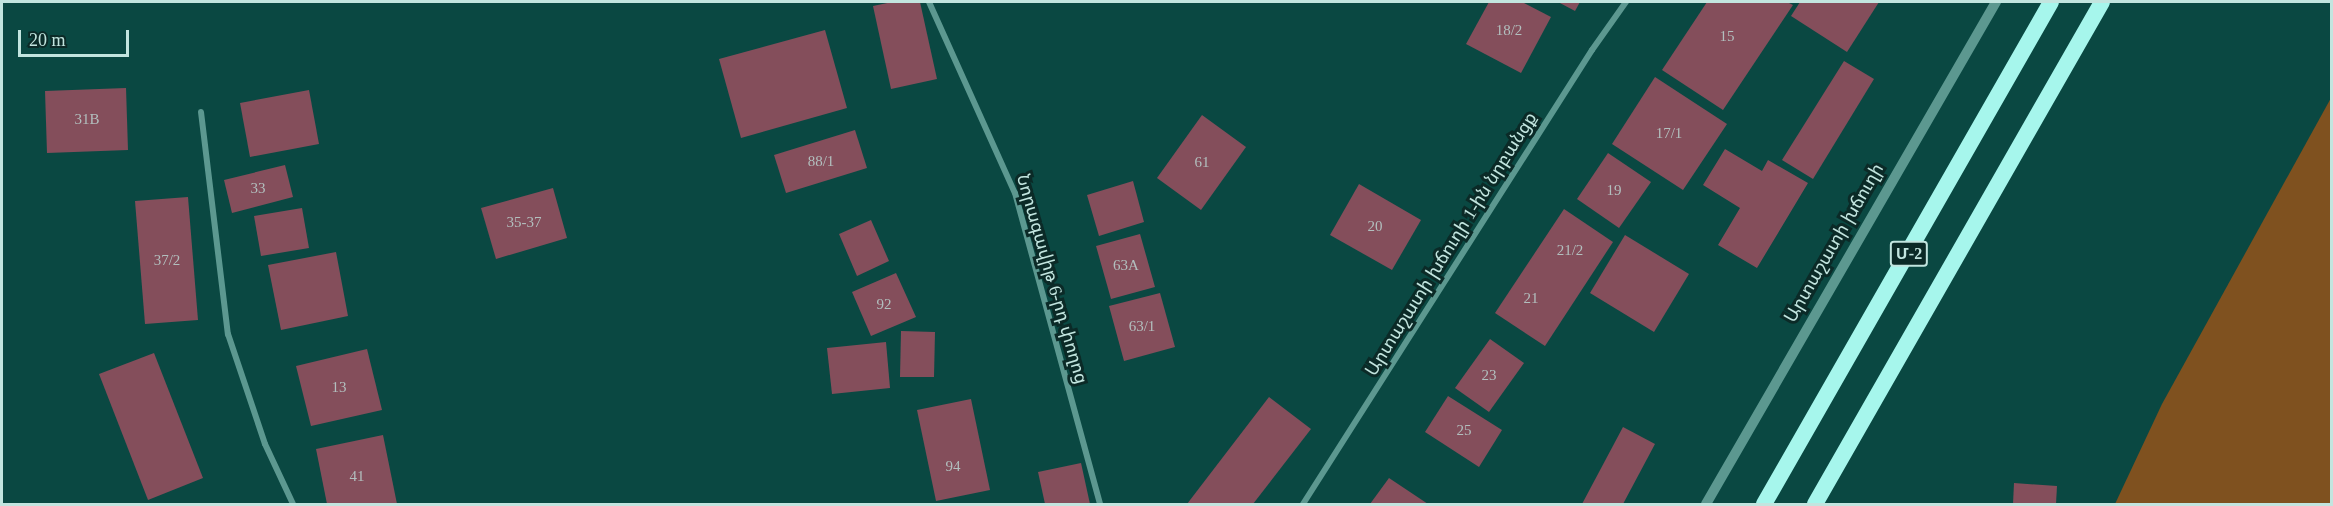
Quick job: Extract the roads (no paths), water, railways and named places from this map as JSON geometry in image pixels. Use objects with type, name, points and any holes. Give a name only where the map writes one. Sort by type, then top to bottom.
[{"type":"highway","name":"Մ-2","points":[[1764,504],[2051,2]]},
{"type":"highway","name":"Մ-2","points":[[1815,504],[2102,2]]},
{"type":"street","name":"Նորագավիթ 6-րդ փողոց","points":[[929,2],[1016,193],[1100,504]]},
{"type":"street","name":"Արտաշատի խճուղի 1-ին նրբանցք","points":[[1303,504],[1592,50],[1626,2]]},
{"type":"street","name":"Արտաշատի խճուղի","points":[[1706,504],[1996,2]]},
{"type":"street","points":[[201,112],[228,334],[265,444],[292,504]]}]
